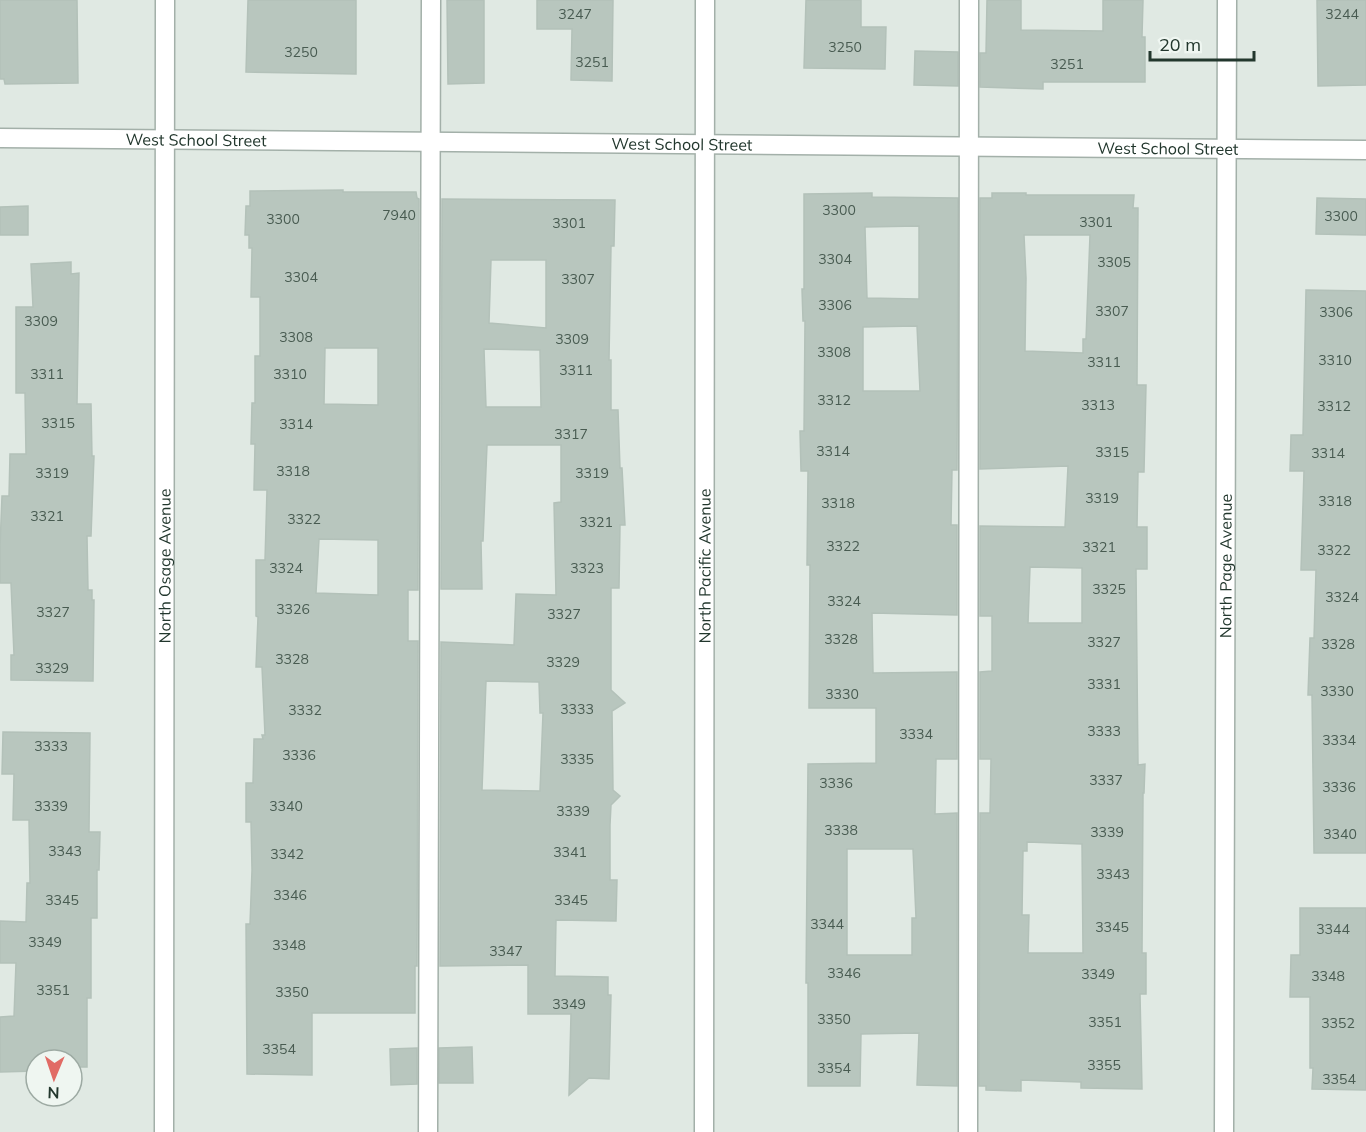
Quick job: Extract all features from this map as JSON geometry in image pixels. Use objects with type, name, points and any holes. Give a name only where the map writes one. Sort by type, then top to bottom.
[{"type":"street","name":"North Osage Avenue","points":[[165,0],[165,1132]]},
{"type":"street","points":[[428,1132],[431,0]]},
{"type":"street","name":"North Pacific Avenue","points":[[704,1132],[705,0]]},
{"type":"street","points":[[968,1132],[969,0]]},
{"type":"street","name":"North Page Avenue","points":[[1224,1132],[1227,0]]},
{"type":"street","name":"West School Street","points":[[0,138],[1366,150]]},
{"type":"building","points":[[0,0],[77,0],[78,83],[5,84],[4,79],[0,79]]},
{"type":"building","points":[[248,0],[356,0],[356,74],[246,72]]},
{"type":"building","points":[[447,0],[484,0],[484,83],[448,84]]},
{"type":"building","points":[[537,0],[613,0],[612,81],[571,80],[572,29],[537,29]]},
{"type":"building","points":[[806,0],[861,0],[861,27],[886,27],[885,69],[804,68]]},
{"type":"building","points":[[987,0],[1021,0],[1021,30],[1103,31],[1103,0],[1143,0],[1142,37],[1145,37],[1145,82],[1043,82],[1043,89],[980,87],[980,53],[986,53]]},
{"type":"building","points":[[1317,0],[1366,0],[1366,85],[1318,86]]},
{"type":"building","points":[[915,51],[958,52],[958,86],[914,85]]},
{"type":"building","points":[[250,191],[416,192],[419,199],[418,590],[408,590],[408,641],[418,641],[415,1013],[312,1013],[312,1075],[247,1074],[246,924],[250,924],[252,870],[251,822],[246,822],[246,783],[253,783],[254,739],[263,739],[262,735],[265,735],[262,667],[256,667],[258,617],[256,616],[256,560],[265,560],[267,490],[254,490],[255,444],[251,444],[252,403],[255,403],[255,356],[260,356],[260,297],[251,297],[252,248],[249,248],[249,235],[245,235],[246,206],[250,206]],"holes":[[[325,348],[378,348],[378,405],[324,404]],[[319,539],[378,540],[378,595],[316,593]]]},
{"type":"building","points":[[872,193],[872,197],[958,198],[957,470],[952,470],[951,525],[957,525],[957,615],[872,613],[873,673],[957,672],[957,759],[936,759],[935,814],[957,813],[957,1086],[917,1085],[919,1033],[861,1034],[860,1086],[808,1086],[808,983],[806,983],[808,764],[876,763],[876,708],[809,708],[808,471],[801,471],[800,431],[804,431],[805,321],[803,321],[802,289],[804,289],[804,194]],"holes":[[[919,226],[919,299],[867,298],[865,227]],[[917,326],[920,391],[863,391],[863,327]],[[847,849],[913,849],[916,918],[912,918],[912,955],[847,955]]]},
{"type":"building","points":[[992,193],[1134,195],[1133,208],[1138,208],[1137,385],[1146,385],[1144,472],[1138,472],[1137,527],[1147,527],[1147,569],[1136,569],[1138,765],[1145,764],[1142,953],[1146,953],[1146,994],[1140,994],[1142,1089],[1081,1088],[1081,1082],[1021,1080],[1021,1091],[986,1090],[986,1086],[979,1086],[980,813],[990,813],[991,759],[980,759],[980,672],[992,671],[992,616],[980,616],[980,526],[1065,527],[1068,466],[980,469],[980,198],[992,198]],"holes":[[[1024,235],[1090,235],[1086,339],[1083,339],[1083,353],[1025,351]],[[1030,567],[1082,568],[1082,623],[1028,623]],[[1027,842],[1082,844],[1083,953],[1028,953],[1029,915],[1022,915],[1023,851],[1027,851]]]},
{"type":"building","points":[[1317,198],[1366,199],[1366,235],[1316,234]]},
{"type":"building","points":[[442,199],[615,200],[614,246],[611,246],[609,360],[611,360],[611,410],[618,410],[625,525],[620,525],[619,588],[611,588],[611,690],[625,703],[612,711],[613,790],[620,796],[611,805],[610,825],[610,880],[617,880],[616,921],[556,920],[555,976],[608,977],[608,995],[611,995],[609,1079],[589,1078],[569,1095],[571,1014],[528,1014],[528,965],[440,966],[441,642],[514,645],[516,594],[556,595],[554,503],[561,502],[561,445],[487,445],[483,541],[481,541],[482,589],[441,589]],"holes":[[[491,260],[546,260],[546,328],[489,323]],[[484,349],[540,350],[541,407],[486,407]],[[486,681],[539,682],[540,713],[543,713],[540,791],[482,790]]]},
{"type":"building","points":[[28,206],[28,235],[0,235],[0,207]]},
{"type":"building","points":[[71,262],[71,274],[79,273],[77,404],[91,404],[92,456],[94,456],[91,536],[87,536],[88,590],[92,590],[92,600],[94,600],[93,681],[11,680],[11,655],[14,655],[11,583],[0,583],[0,547],[2,496],[9,496],[10,454],[26,454],[25,393],[16,393],[16,307],[33,307],[31,264]]},
{"type":"building","points":[[1306,290],[1366,291],[1366,853],[1314,853],[1312,695],[1308,695],[1310,638],[1314,638],[1316,570],[1301,570],[1304,471],[1290,471],[1291,435],[1303,435]]},
{"type":"building","points":[[3,732],[90,733],[89,832],[100,832],[97,918],[91,918],[91,998],[87,998],[87,1067],[84,1067],[84,1048],[24,1048],[24,1071],[0,1072],[0,1017],[14,1016],[16,963],[0,963],[0,921],[26,922],[27,883],[30,883],[29,820],[13,820],[14,774],[2,774]]},
{"type":"building","points":[[1300,908],[1366,908],[1366,1090],[1312,1089],[1310,997],[1290,997],[1291,955],[1300,955]]},
{"type":"building","points":[[472,1047],[473,1083],[439,1083],[439,1048]]},
{"type":"building","points":[[417,1048],[417,1084],[391,1085],[390,1049]]}]
